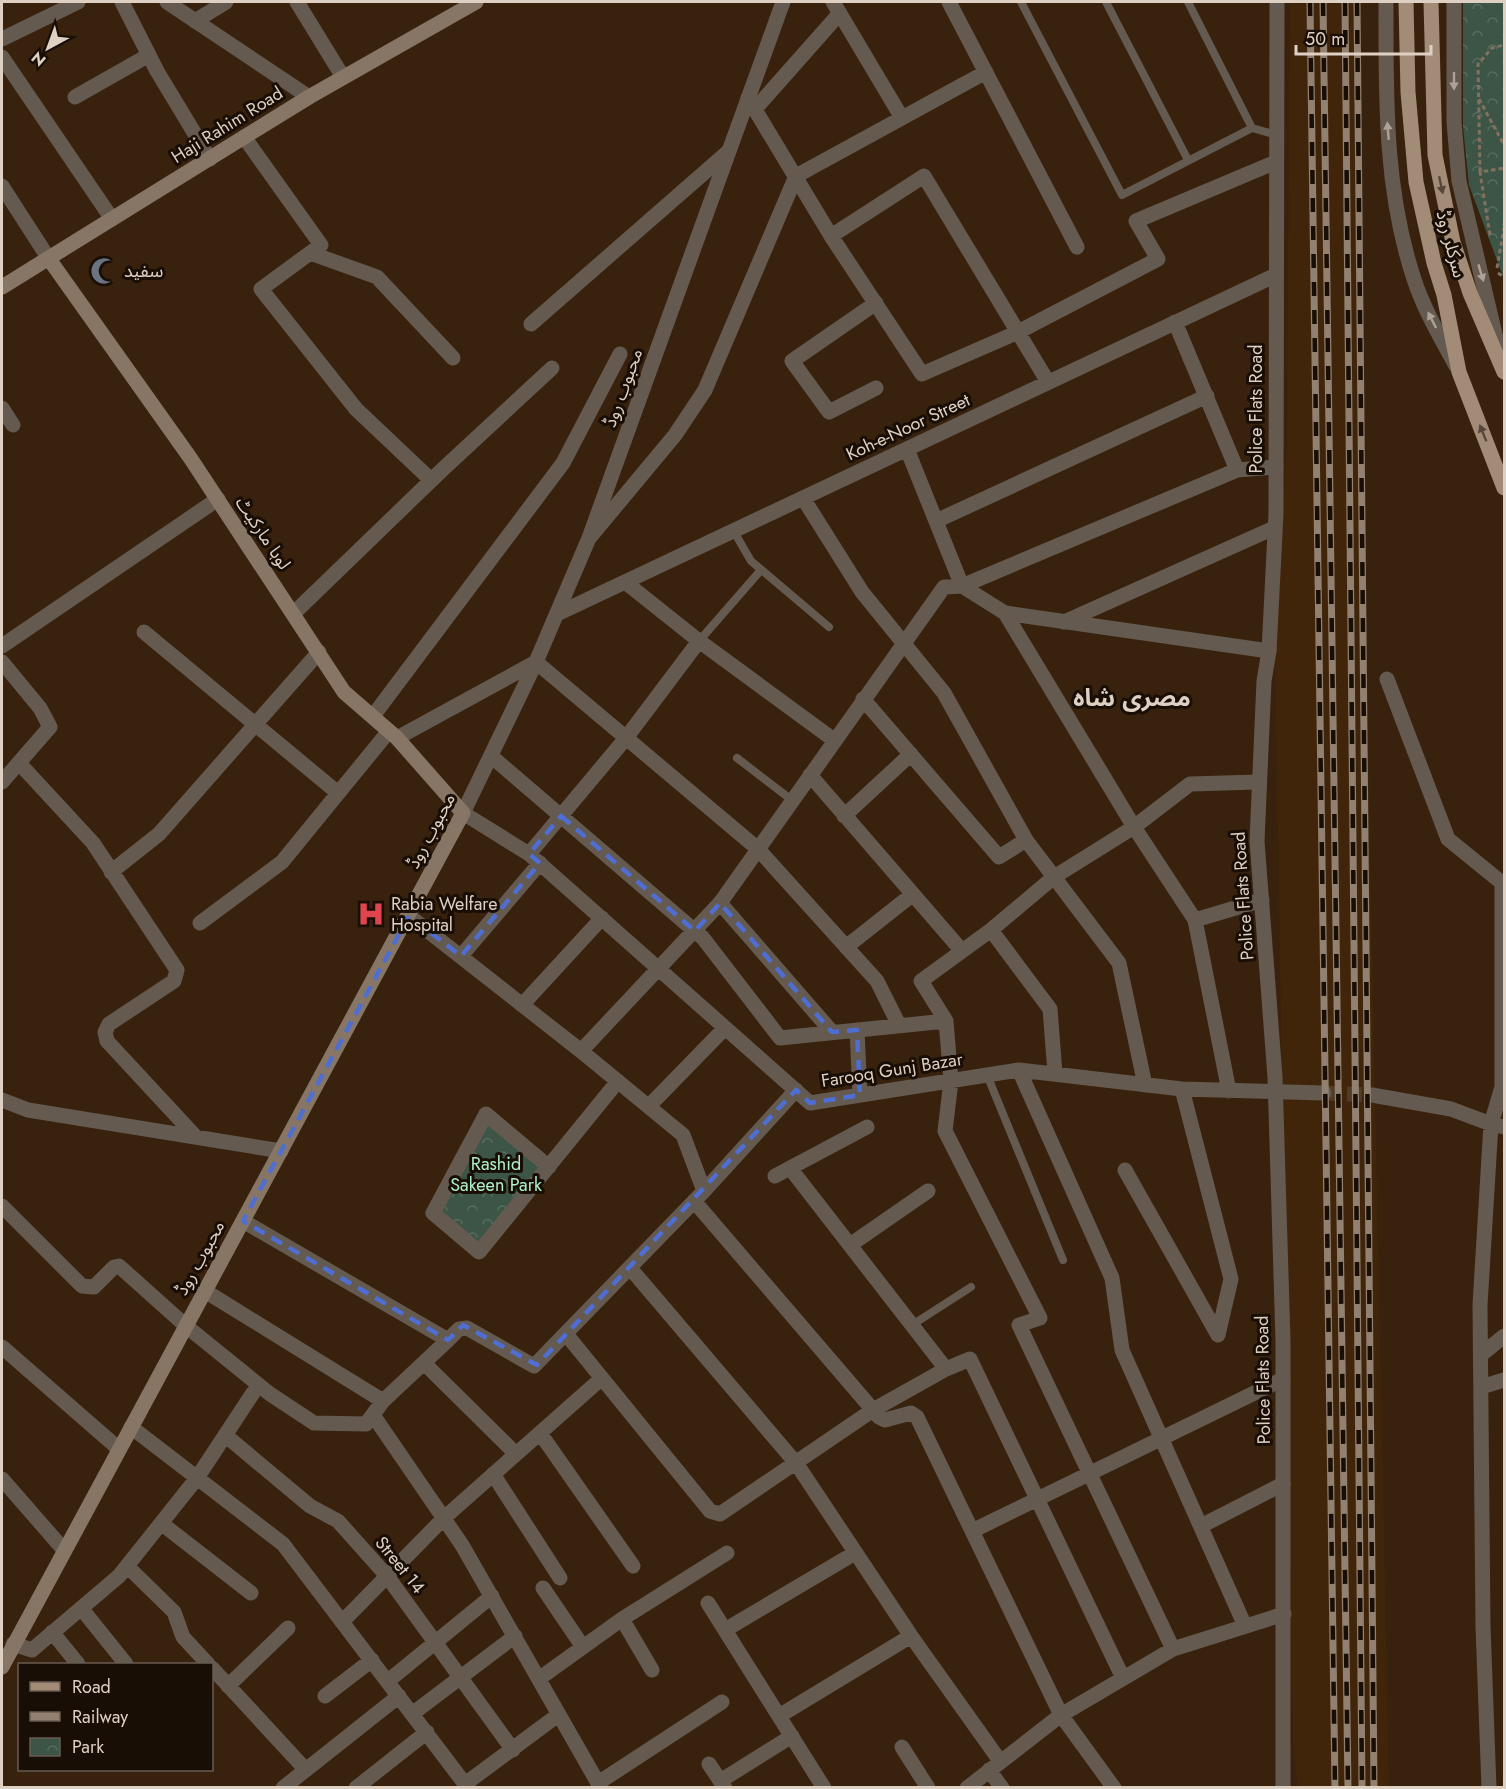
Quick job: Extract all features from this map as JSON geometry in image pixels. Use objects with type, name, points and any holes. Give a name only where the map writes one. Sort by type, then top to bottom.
[{"type":"main road","name":"Haji Rahim Road","points":[[2,287],[309,97],[476,2]]},
{"type":"main road","name":"سرکلر روڈ","points":[[1406,2],[1408,92],[1416,182],[1434,263],[1444,295],[1458,372],[1504,488]]},
{"type":"main road","name":"سرکلر روڈ","points":[[1431,2],[1435,155],[1453,242],[1467,283],[1503,369]]},
{"type":"main road","name":"لوہا مارکیٹ","points":[[49,259],[218,499],[344,692],[393,735],[463,813]]},
{"type":"main road","name":"محبوب روڈ","points":[[2,1666],[463,813]]},
{"type":"street","points":[[2,39],[78,2]]},
{"type":"street","points":[[122,2],[149,56],[210,159]]},
{"type":"street","points":[[166,2],[309,97]]},
{"type":"street","points":[[195,21],[226,2]]},
{"type":"street","points":[[297,2],[343,77]]},
{"type":"street","name":"محبوب روڈ","points":[[463,813],[536,662],[589,538],[729,151],[751,104],[783,2]]},
{"type":"street","points":[[949,2],[1077,247]]},
{"type":"street","name":"Police Flats Road","points":[[1277,2],[1276,467],[1269,651],[1264,681],[1257,841],[1276,1091],[1283,1379],[1283,1788]]},
{"type":"street","points":[[1386,2],[1386,106],[1396,209],[1415,280],[1458,372]]},
{"type":"street","points":[[1454,2],[1454,122],[1459,181],[1503,369]]},
{"type":"street","points":[[902,118],[836,7],[751,104],[831,236],[922,374],[1018,332],[1158,259],[1136,221],[1276,162]]},
{"type":"street","points":[[75,97],[149,56]]},
{"type":"street","points":[[2,57],[112,219]]},
{"type":"street","points":[[589,538],[675,435],[705,390],[796,176],[986,72]]},
{"type":"street","points":[[244,137],[321,245],[261,289],[356,409],[431,480]]},
{"type":"street","points":[[531,324],[729,151]]},
{"type":"street","points":[[831,236],[924,176],[1048,382]]},
{"type":"street","points":[[2,186],[49,259]]},
{"type":"street","points":[[310,253],[377,277],[453,358]]},
{"type":"street","name":"Koh-e-Noor Street","points":[[557,614],[1276,275]]},
{"type":"street","points":[[876,303],[792,361],[829,412],[876,388]]},
{"type":"street","points":[[1175,322],[1208,396],[1237,470]]},
{"type":"street","points":[[373,716],[563,463],[620,354]]},
{"type":"street","points":[[294,613],[431,480],[552,368]]},
{"type":"street","points":[[936,521],[1208,396]]},
{"type":"street","points":[[2,408],[13,425]]},
{"type":"street","points":[[907,449],[962,586],[1005,613],[1269,651]]},
{"type":"street","points":[[581,1051],[720,903],[944,587],[962,586],[1237,470],[1276,467]]},
{"type":"street","points":[[803,498],[862,592],[944,693],[1026,840],[1119,963],[1145,1085]]},
{"type":"street","points":[[2,646],[218,499]]},
{"type":"street","points":[[1064,622],[1274,528]]},
{"type":"street","points":[[625,582],[699,641],[834,741]]},
{"type":"street","points":[[1005,613],[1134,826],[1195,920],[1230,1091]]},
{"type":"street","points":[[144,632],[338,793]]},
{"type":"street","points":[[460,956],[535,859],[561,816],[626,738],[699,641]]},
{"type":"street","points":[[111,872],[159,834],[319,652]]},
{"type":"street","points":[[2,662],[40,708],[50,727],[2,782]]},
{"type":"street","points":[[200,923],[282,862],[338,793],[393,735],[536,662],[758,849],[877,981],[899,1025]]},
{"type":"street","points":[[1387,679],[1448,839],[1502,883],[1502,1087],[1480,1305],[1484,1626],[1489,1788]]},
{"type":"street","points":[[863,699],[999,857],[1026,840]]},
{"type":"street","points":[[844,816],[911,754]]},
{"type":"street","points":[[491,756],[695,931],[780,1038],[946,1021]]},
{"type":"street","points":[[19,763],[93,843],[177,970],[177,976],[109,1024],[105,1032],[107,1041],[196,1137]]},
{"type":"street","points":[[810,776],[962,951]]},
{"type":"street","points":[[1173,1649],[1019,1325],[1040,1318],[945,1131],[951,1081],[946,1021],[921,981],[991,930],[1053,877],[1134,826],[1190,784],[1258,782]]},
{"type":"street","name":"Farooq Gunj Bazar","points":[[463,813],[535,859],[810,1103],[1019,1070],[1182,1089],[1324,1093]]},
{"type":"street","points":[[846,947],[913,894]]},
{"type":"street","points":[[1195,920],[1262,900]]},
{"type":"street","points":[[720,903],[832,1032]]},
{"type":"street","points":[[408,916],[581,1051],[683,1135],[699,1196],[873,1410],[882,1420],[911,1413],[917,1417],[1061,1714],[1114,1788]]},
{"type":"street","points":[[522,1005],[602,918]]},
{"type":"street","points":[[991,930],[1050,1009],[1056,1073]]},
{"type":"street","points":[[649,1107],[725,1028]]},
{"type":"street","points":[[857,1030],[860,1095]]},
{"type":"street","points":[[1019,1070],[1112,1278],[1122,1350],[1245,1626]]},
{"type":"street","points":[[549,1167],[486,1114],[433,1213],[479,1252],[549,1167],[618,1081]]},
{"type":"street","points":[[1125,1170],[1218,1335],[1231,1279],[1182,1089]]},
{"type":"street","points":[[2,1206],[82,1286],[93,1287],[114,1267],[119,1266],[186,1326],[270,1394],[314,1423],[366,1424],[383,1401],[459,1329],[467,1328],[534,1366],[699,1196],[796,1090]]},
{"type":"street","points":[[1372,1095],[1451,1109],[1498,1126]]},
{"type":"street","points":[[2,1100],[28,1110],[281,1151]]},
{"type":"street","points":[[775,1176],[867,1127]]},
{"type":"street","points":[[790,1168],[946,1369]]},
{"type":"street","points":[[850,1245],[928,1191]]},
{"type":"street","points":[[243,1221],[448,1340]]},
{"type":"street","points":[[630,1268],[796,1463],[994,1766],[1002,1788]]},
{"type":"street","points":[[205,1291],[383,1401]]},
{"type":"street","points":[[566,1334],[710,1511],[725,1512],[873,1410],[966,1359],[973,1362],[1123,1678]]},
{"type":"street","points":[[1481,1355],[1504,1336]]},
{"type":"street","points":[[2,1347],[119,1449]]},
{"type":"street","points":[[423,1363],[516,1454]]},
{"type":"street","points":[[342,1622],[444,1518],[602,1378]]},
{"type":"street","points":[[972,1531],[1283,1379]]},
{"type":"street","points":[[1481,1387],[1504,1380]]},
{"type":"street","points":[[13,1644],[32,1650],[127,1566],[196,1478],[254,1393]]},
{"type":"street","points":[[373,1415],[444,1518],[492,1596],[599,1785],[722,1702]]},
{"type":"street","points":[[131,1426],[284,1544],[465,1784],[558,1714]]},
{"type":"street","points":[[540,1433],[633,1566]]},
{"type":"street","name":"Street 14","points":[[225,1435],[310,1506],[338,1521],[387,1576],[513,1750]]},
{"type":"street","points":[[494,1474],[560,1578]]},
{"type":"street","points":[[2,1479],[64,1550]]},
{"type":"street","points":[[1201,1526],[1283,1484]]},
{"type":"street","points":[[161,1523],[251,1593]]},
{"type":"street","points":[[725,1630],[855,1552]]},
{"type":"street","points":[[540,1678],[622,1619],[727,1553]]},
{"type":"street","points":[[127,1566],[174,1612],[183,1637],[206,1663]]},
{"type":"street","points":[[543,1588],[583,1647]]},
{"type":"street","points":[[388,1681],[492,1596]]},
{"type":"street","points":[[708,1603],[824,1788]]},
{"type":"street","points":[[81,1608],[124,1663]]},
{"type":"street","points":[[967,1788],[1061,1714],[1173,1649],[1284,1614]]},
{"type":"street","points":[[622,1619],[652,1670]]},
{"type":"street","points":[[228,1686],[288,1628]]},
{"type":"street","points":[[52,1632],[76,1663]]},
{"type":"street","points":[[412,1714],[515,1635]]},
{"type":"street","points":[[779,1716],[911,1636]]},
{"type":"street","points":[[325,1696],[372,1660]]},
{"type":"street","points":[[213,1669],[306,1770]]},
{"type":"street","points":[[283,1788],[399,1696]]},
{"type":"street","points":[[356,1788],[427,1732]]},
{"type":"street","points":[[709,1764],[723,1784],[792,1736]]},
{"type":"street","points":[[902,1748],[928,1788]]},
{"type":"lane","points":[[1022,2],[1122,195],[1252,128],[1276,135]]},
{"type":"lane","points":[[1106,2],[1188,160]]},
{"type":"lane","points":[[1188,2],[1252,128]]},
{"type":"lane","points":[[733,530],[750,561],[829,627]]},
{"type":"lane","points":[[699,641],[761,570]]},
{"type":"lane","points":[[737,758],[794,801]]},
{"type":"lane","points":[[987,1075],[1063,1260]]},
{"type":"lane","points":[[912,1325],[971,1287]]},
{"type":"path","points":[[1491,239],[1480,172],[1478,64],[1492,48],[1504,45]]},
{"type":"path","points":[[1478,98],[1504,145]]},
{"type":"path","points":[[1480,172],[1504,168]]},
{"type":"path","points":[[1496,273],[1504,228]]},
{"type":"path","points":[[1492,250],[1496,273]]},
{"type":"path","points":[[1496,273],[1504,277]]},
{"type":"highlighted area","points":[[561,816],[695,931],[720,903],[832,1032],[857,1030],[860,1095],[810,1103],[796,1090],[537,1365],[463,1325],[448,1340],[243,1221],[409,916],[461,956],[540,863],[529,854]]},
{"type":"shaded area","points":[[1290,2],[1360,2],[1361,403],[1389,1787],[1298,1787],[1293,1742],[1275,654],[1287,445]]},
{"type":"green space","points":[[1463,2],[1504,2],[1504,279],[1469,185],[1463,126]]},
{"type":"green space","name":"Rashid Sakeen Park","points":[[486,1114],[549,1167],[479,1252],[433,1213]]},
{"type":"tunnel","points":[[1324,1093],[1372,1095]]},
{"type":"railway","points":[[1310,2],[1335,1788]]},
{"type":"railway","points":[[1323,2],[1348,1788]]},
{"type":"railway","points":[[1345,2],[1362,1788]]},
{"type":"railway","points":[[1357,2],[1374,1788]]},
{"type":"place","name":"سفید","points":[[104,271]]},
{"type":"place","name":"Rabia Welfare Hospital","points":[[371,914]]},
{"type":"district","name":"مصری شاہ","points":[[1132,697]]}]
